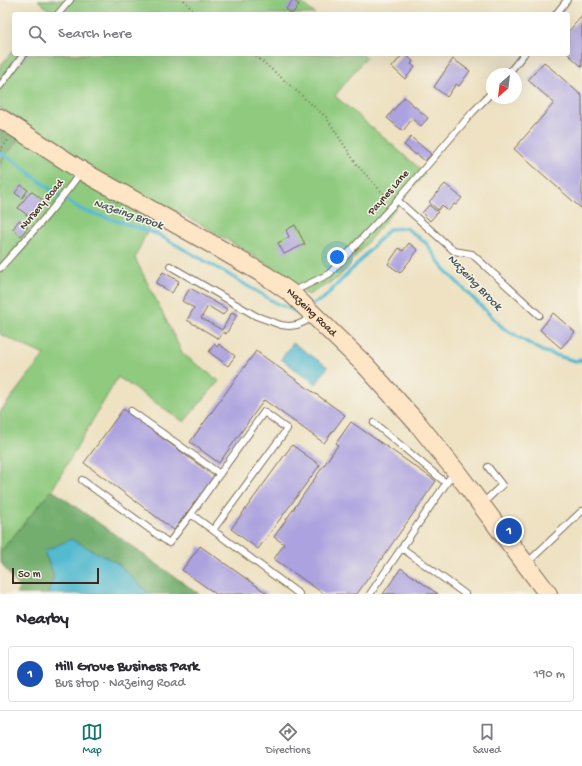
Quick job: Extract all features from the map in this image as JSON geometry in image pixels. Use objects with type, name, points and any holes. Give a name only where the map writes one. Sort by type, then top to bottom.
[{"type":"main road","name":"Nazeing Road","points":[[0,118],[82,171],[265,275],[291,293],[366,366],[418,424],[450,476],[481,506],[548,594]]},
{"type":"lane","points":[[60,12],[70,0]]},
{"type":"lane","points":[[558,12],[567,0]]},
{"type":"lane","points":[[0,86],[22,56]]},
{"type":"lane","points":[[513,68],[522,56]]},
{"type":"lane","name":"Paynes Lane","points":[[291,293],[329,274],[395,202],[486,98]]},
{"type":"lane","name":"Nursery Road","points":[[0,268],[57,204],[82,171]]},
{"type":"lane","points":[[395,202],[454,251],[472,254],[539,315]]},
{"type":"lane","points":[[170,266],[256,316],[280,325],[297,325],[306,321],[313,314]]},
{"type":"lane","points":[[131,410],[220,474]]},
{"type":"lane","points":[[82,480],[169,544],[264,412],[287,429],[213,530]]},
{"type":"lane","points":[[370,594],[450,476],[374,423]]},
{"type":"lane","points":[[481,506],[502,485],[488,467]]},
{"type":"lane","points":[[526,564],[582,511]]},
{"type":"lane","points":[[191,514],[299,594]]},
{"type":"lane","points":[[402,548],[465,594]]},
{"type":"path","points":[[184,0],[194,12]]},
{"type":"path","points":[[255,56],[326,117],[357,165],[395,202]]},
{"type":"path","points":[[0,151],[8,140]]},
{"type":"green space","points":[[38,0],[298,0],[313,12],[46,12],[48,9]]},
{"type":"green space","points":[[12,52],[12,56],[365,56],[366,57],[335,96],[425,173],[338,278],[308,295],[273,268],[206,227],[160,203],[135,258],[183,354],[219,381],[184,422],[118,377],[52,490],[0,552],[0,412],[44,355],[0,334],[0,164],[28,126],[0,108],[0,66]]},
{"type":"green space","points":[[0,108],[28,126],[0,164]]},
{"type":"green space","points":[[52,490],[199,594],[149,594],[117,563],[44,551],[54,576],[48,594],[16,594],[19,588],[0,561],[0,552]]},
{"type":"water","points":[[293,343],[328,367],[316,384],[281,359]]},
{"type":"water","points":[[71,539],[117,563],[149,594],[48,594],[54,576],[44,551]]},
{"type":"building","points":[[293,0],[299,5],[294,12],[290,12],[286,9]]},
{"type":"building","points":[[582,16],[582,67],[570,56],[570,30]]},
{"type":"building","points":[[401,56],[407,56],[413,61],[411,64],[415,67],[405,79],[392,67]]},
{"type":"building","points":[[453,59],[470,71],[459,86],[456,84],[447,97],[434,87]]},
{"type":"building","points":[[544,62],[582,96],[582,209],[514,149],[554,103],[528,80]]},
{"type":"building","points":[[404,97],[428,118],[421,126],[412,119],[403,131],[387,118]]},
{"type":"building","points":[[411,137],[431,154],[425,161],[404,145]]},
{"type":"building","points":[[445,184],[462,198],[448,211],[442,205],[438,210],[429,202]]},
{"type":"building","points":[[21,185],[28,190],[22,198],[15,193]]},
{"type":"building","points":[[31,191],[44,201],[31,218],[18,208]]},
{"type":"building","points":[[429,205],[438,212],[430,221],[422,213]]},
{"type":"building","points":[[19,220],[28,227],[21,236],[13,229]]},
{"type":"building","points":[[295,225],[305,244],[284,254],[278,243],[289,237],[286,230]]},
{"type":"building","points":[[409,243],[418,250],[400,273],[388,264],[399,248],[403,251]]},
{"type":"building","points":[[163,272],[179,281],[172,293],[156,283]]},
{"type":"building","points":[[190,288],[227,309],[223,315],[208,306],[201,318],[222,330],[232,312],[237,315],[226,334],[223,332],[219,339],[187,320],[194,308],[182,301]]},
{"type":"building","points":[[553,313],[575,332],[561,348],[540,330]]},
{"type":"building","points":[[214,344],[217,347],[219,344],[235,356],[228,366],[209,352]]},
{"type":"building","points":[[256,351],[345,415],[324,443],[264,400],[219,463],[190,442]]},
{"type":"building","points":[[123,409],[214,476],[174,530],[84,463]]},
{"type":"building","points":[[351,422],[436,481],[357,594],[324,594],[274,559],[284,544],[274,537],[338,445],[336,443]]},
{"type":"building","points":[[292,445],[320,465],[258,549],[231,529]]},
{"type":"building","points":[[200,546],[268,594],[216,594],[182,570]]},
{"type":"building","points":[[401,568],[438,594],[383,594]]},
{"type":"waterway","name":"Nazeing Brook","points":[[0,153],[13,160],[55,193],[82,210],[157,234],[276,303],[296,312]]},
{"type":"waterway","name":"Nazeing Brook","points":[[312,304],[323,299],[389,229],[406,228],[426,243],[444,269],[503,328],[542,351],[575,361],[582,360]]},
{"type":"place","name":"Hill Grove Business Park","points":[[509,531]]}]
